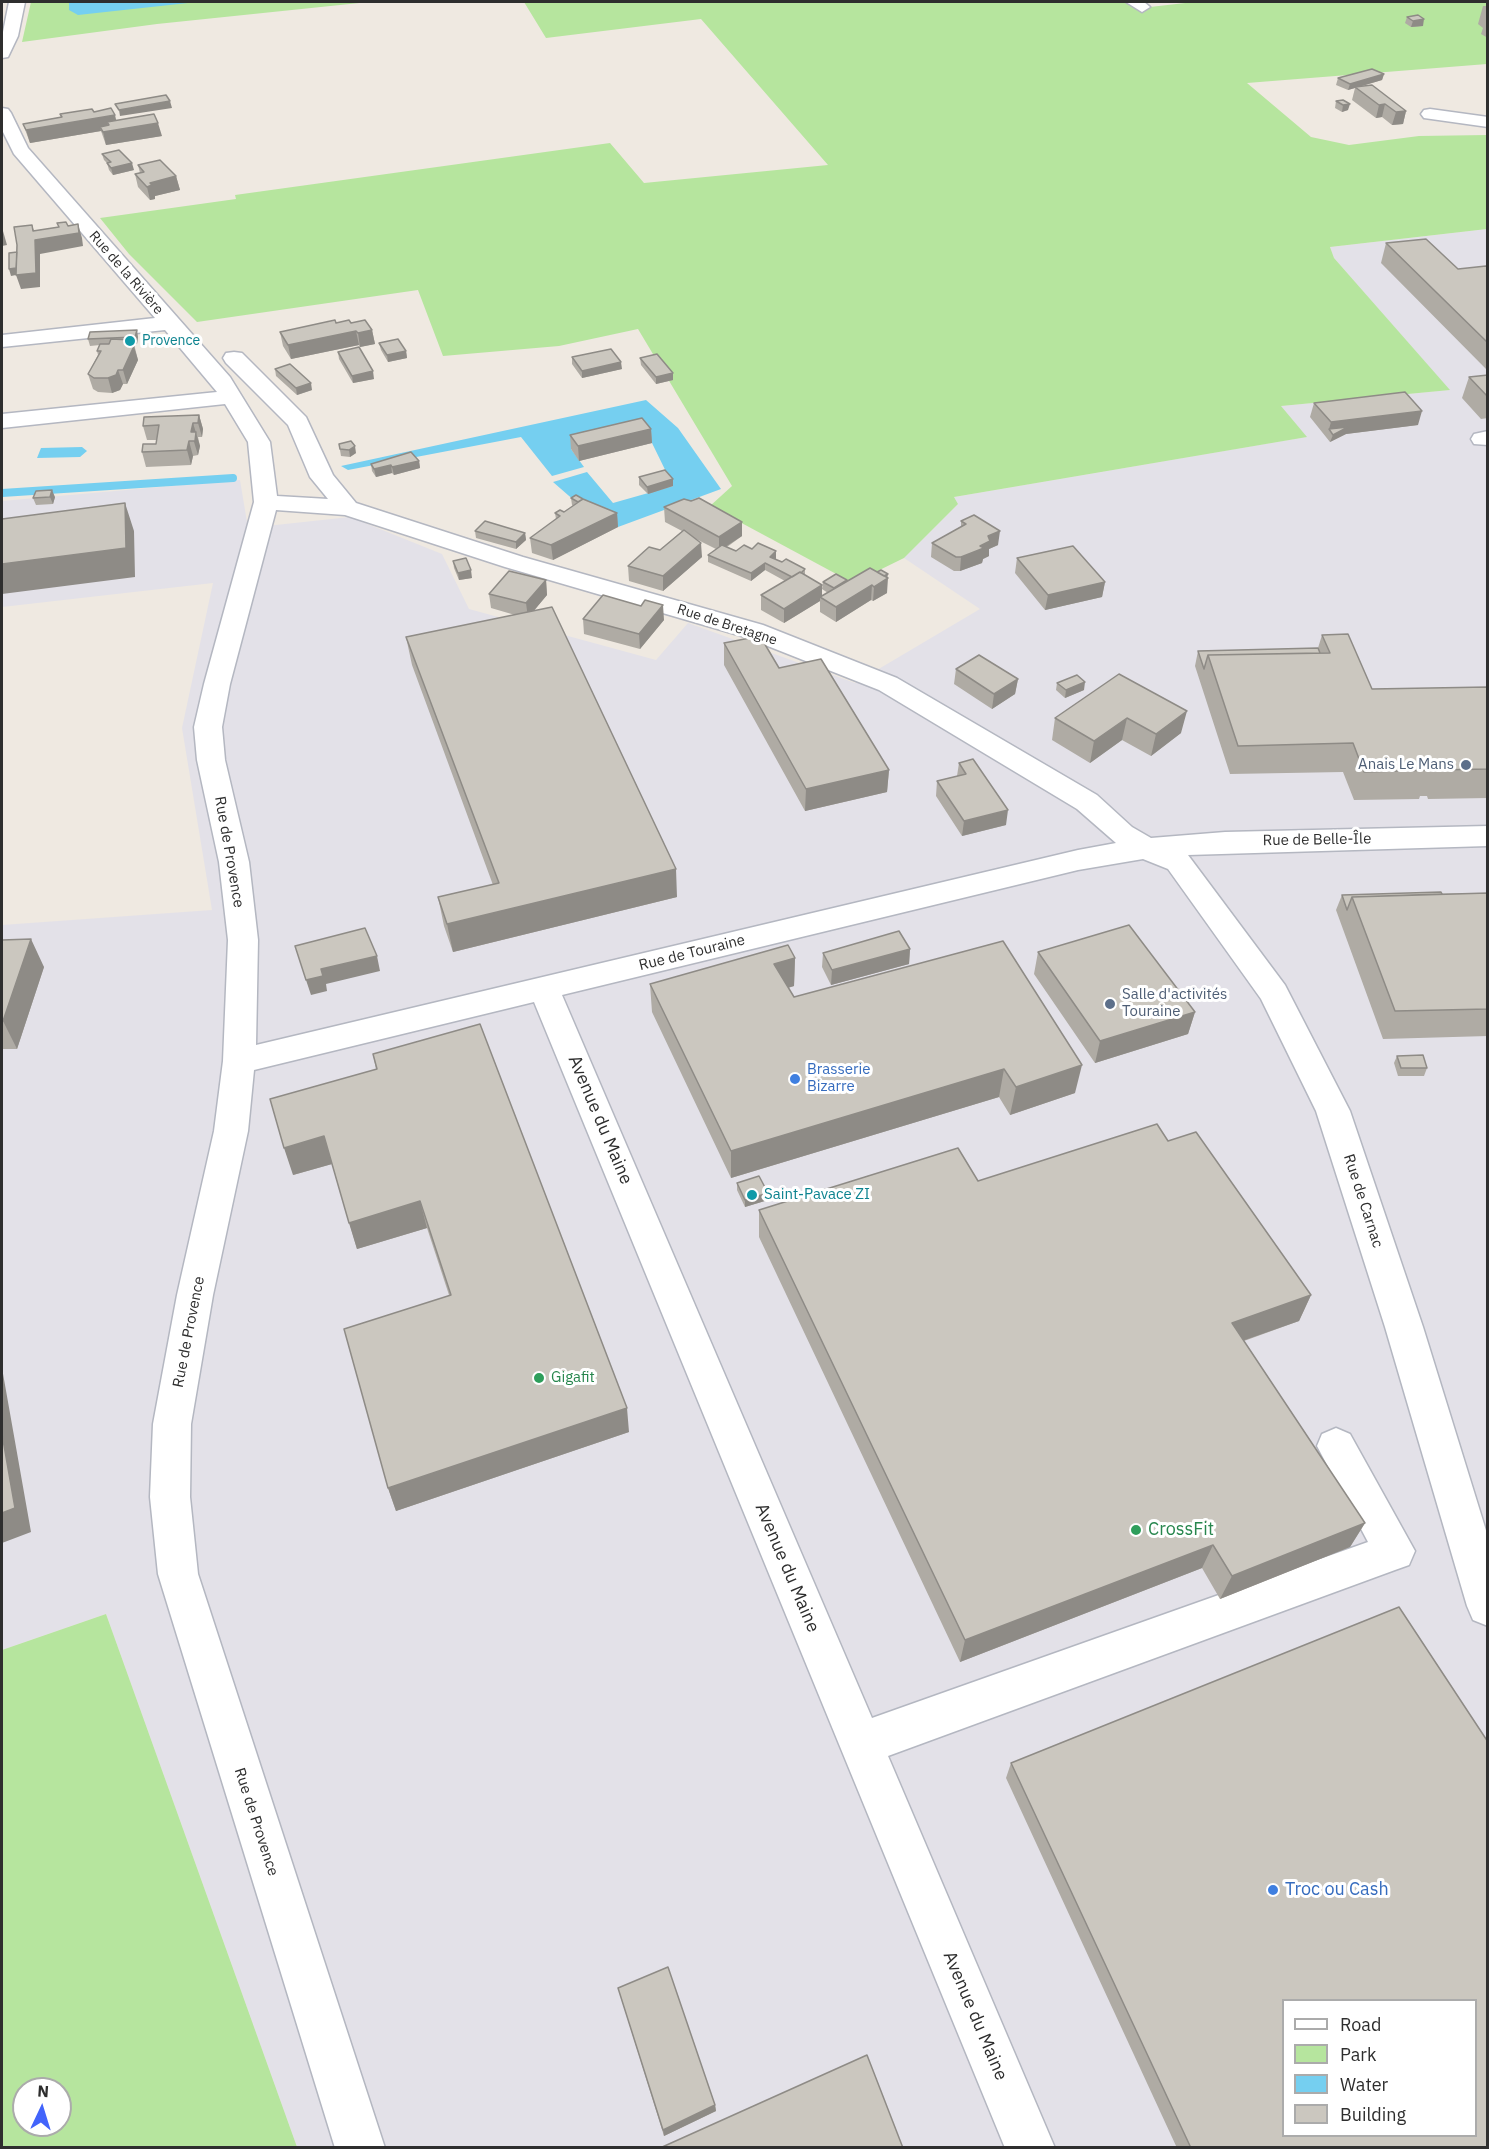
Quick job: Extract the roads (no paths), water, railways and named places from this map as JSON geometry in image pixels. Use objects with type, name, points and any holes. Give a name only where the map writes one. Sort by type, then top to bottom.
[{"type":"street","points":[[2,53],[10,36],[17,2]]},
{"type":"street","name":"Rue de la Rivière","points":[[2,113],[20,150],[222,382],[259,442],[266,502]]},
{"type":"street","points":[[1430,114],[1488,122]]},
{"type":"street","points":[[2,341],[169,323]]},
{"type":"street","points":[[234,358],[298,422],[322,477],[348,508]]},
{"type":"street","points":[[2,421],[231,397]]},
{"type":"street","name":"Rue de Bretagne","points":[[266,502],[348,508],[514,562],[754,631],[888,684],[1087,802],[1122,834],[1146,849]]},
{"type":"street","name":"Rue de Provence","points":[[266,502],[217,684],[208,727],[211,760],[234,862],[243,940],[239,1061],[231,1131],[195,1295],[172,1425],[170,1497],[178,1575],[360,2148]]},
{"type":"street","name":"Rue de Belle-Île","points":[[1146,849],[1225,842],[1488,836]]},
{"type":"street","name":"Rue de Touraine","points":[[239,1061],[1078,860],[1146,849]]},
{"type":"street","name":"Rue de Carnac","points":[[1146,849],[1178,862],[1274,993],[1334,1111],[1404,1327],[1488,1606]]},
{"type":"street","name":"Avenue du Maine","points":[[544,989],[1030,2148]]},
{"type":"street","points":[[861,1744],[1395,1551],[1336,1446]]},
{"type":"water","points":[[69,2],[197,2],[78,15],[69,10]]},
{"type":"water","points":[[646,400],[678,428],[721,489],[618,527],[576,502],[553,482],[587,472],[613,503],[673,486],[652,443],[643,432],[571,449],[584,467],[552,476],[521,437],[348,470],[341,466]]},
{"type":"water","points":[[82,447],[87,451],[80,457],[37,458],[41,448]]},
{"type":"waterway","points":[[2,493],[233,478]]},
{"type":"place","name":"Provence","points":[[130,341]]},
{"type":"place","name":"Anais Le Mans","points":[[1466,765]]},
{"type":"place","name":"Salle d'activités Touraine","points":[[1110,1004]]},
{"type":"place","name":"Brasserie Bizarre","points":[[795,1079]]},
{"type":"place","name":"Saint-Pavace ZI","points":[[752,1195]]},
{"type":"place","name":"Gigafit","points":[[539,1378]]},
{"type":"place","name":"CrossFit","points":[[1136,1530]]},
{"type":"place","name":"Troc ou Cash","points":[[1273,1890]]}]
